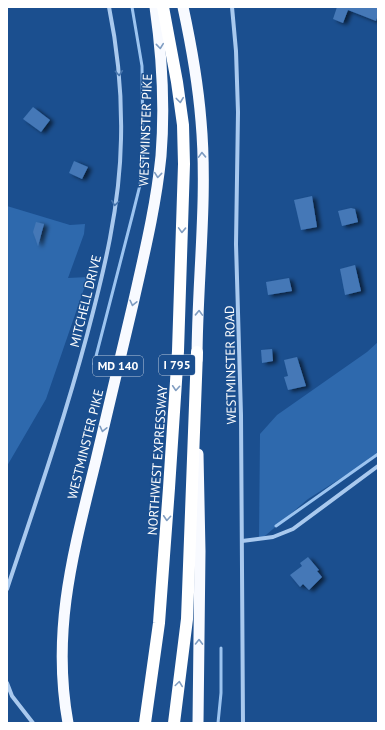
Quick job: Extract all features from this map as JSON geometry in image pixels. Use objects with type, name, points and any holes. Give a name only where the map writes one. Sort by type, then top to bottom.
[{"type":"highway","name":"WESTMINSTER PIKE","points":[[68,723],[62,662],[63,614],[81,521],[138,284],[157,193],[161,154],[162,90],[161,47],[155,7]]},
{"type":"highway","name":"NORTHWEST EXPRESSWAY","points":[[145,723],[159,623],[169,488],[178,351],[184,164],[183,125],[177,82],[162,7]]},
{"type":"highway","points":[[183,7],[196,78],[201,122],[202,184],[197,352],[200,551],[198,723]]},
{"type":"highway","name":"I 795","points":[[174,723],[187,619],[197,352]]},
{"type":"street","name":"MITCHELL DRIVE","points":[[7,589],[47,472],[83,351],[111,239],[121,140],[121,102],[119,67],[109,7]]},
{"type":"street","name":"WESTMINSTER ROAD","points":[[232,7],[236,51],[238,112],[236,244],[241,415],[243,723]]},
{"type":"street","points":[[242,541],[273,537],[293,529],[378,466]]},
{"type":"street","points":[[7,683],[12,696],[33,723]]},
{"type":"shaded area","points":[[7,206],[70,225],[85,224],[84,234],[68,278],[88,277],[46,399],[7,466]]},
{"type":"shaded area","points":[[378,342],[378,452],[357,468],[308,499],[259,541],[260,434],[277,415],[367,352]]},
{"type":"building","points":[[337,7],[378,7],[378,15],[376,21],[348,10],[343,23],[333,19]]},
{"type":"building","points":[[33,107],[50,120],[41,132],[23,119]]},
{"type":"building","points":[[74,161],[88,167],[82,179],[69,173]]},
{"type":"building","points":[[312,196],[317,227],[301,230],[294,200]]},
{"type":"building","points":[[351,208],[355,209],[358,222],[342,226],[338,211]]},
{"type":"building","points":[[36,222],[44,224],[38,246],[33,232]]},
{"type":"building","points":[[355,265],[361,291],[345,295],[340,269]]},
{"type":"building","points":[[289,278],[292,291],[268,295],[266,282]]},
{"type":"building","points":[[272,349],[273,361],[262,363],[261,350]]},
{"type":"building","points":[[297,357],[306,386],[288,390],[284,377],[288,376],[284,360]]},
{"type":"building","points":[[308,557],[319,570],[317,571],[322,577],[309,590],[303,584],[300,587],[290,575],[302,566],[300,563]]},
{"type":"waterway","points":[[94,364],[140,185],[143,157],[142,66],[132,7]]},
{"type":"waterway","points":[[276,526],[378,454]]},
{"type":"waterway","points":[[218,723],[221,693],[221,648]]}]
